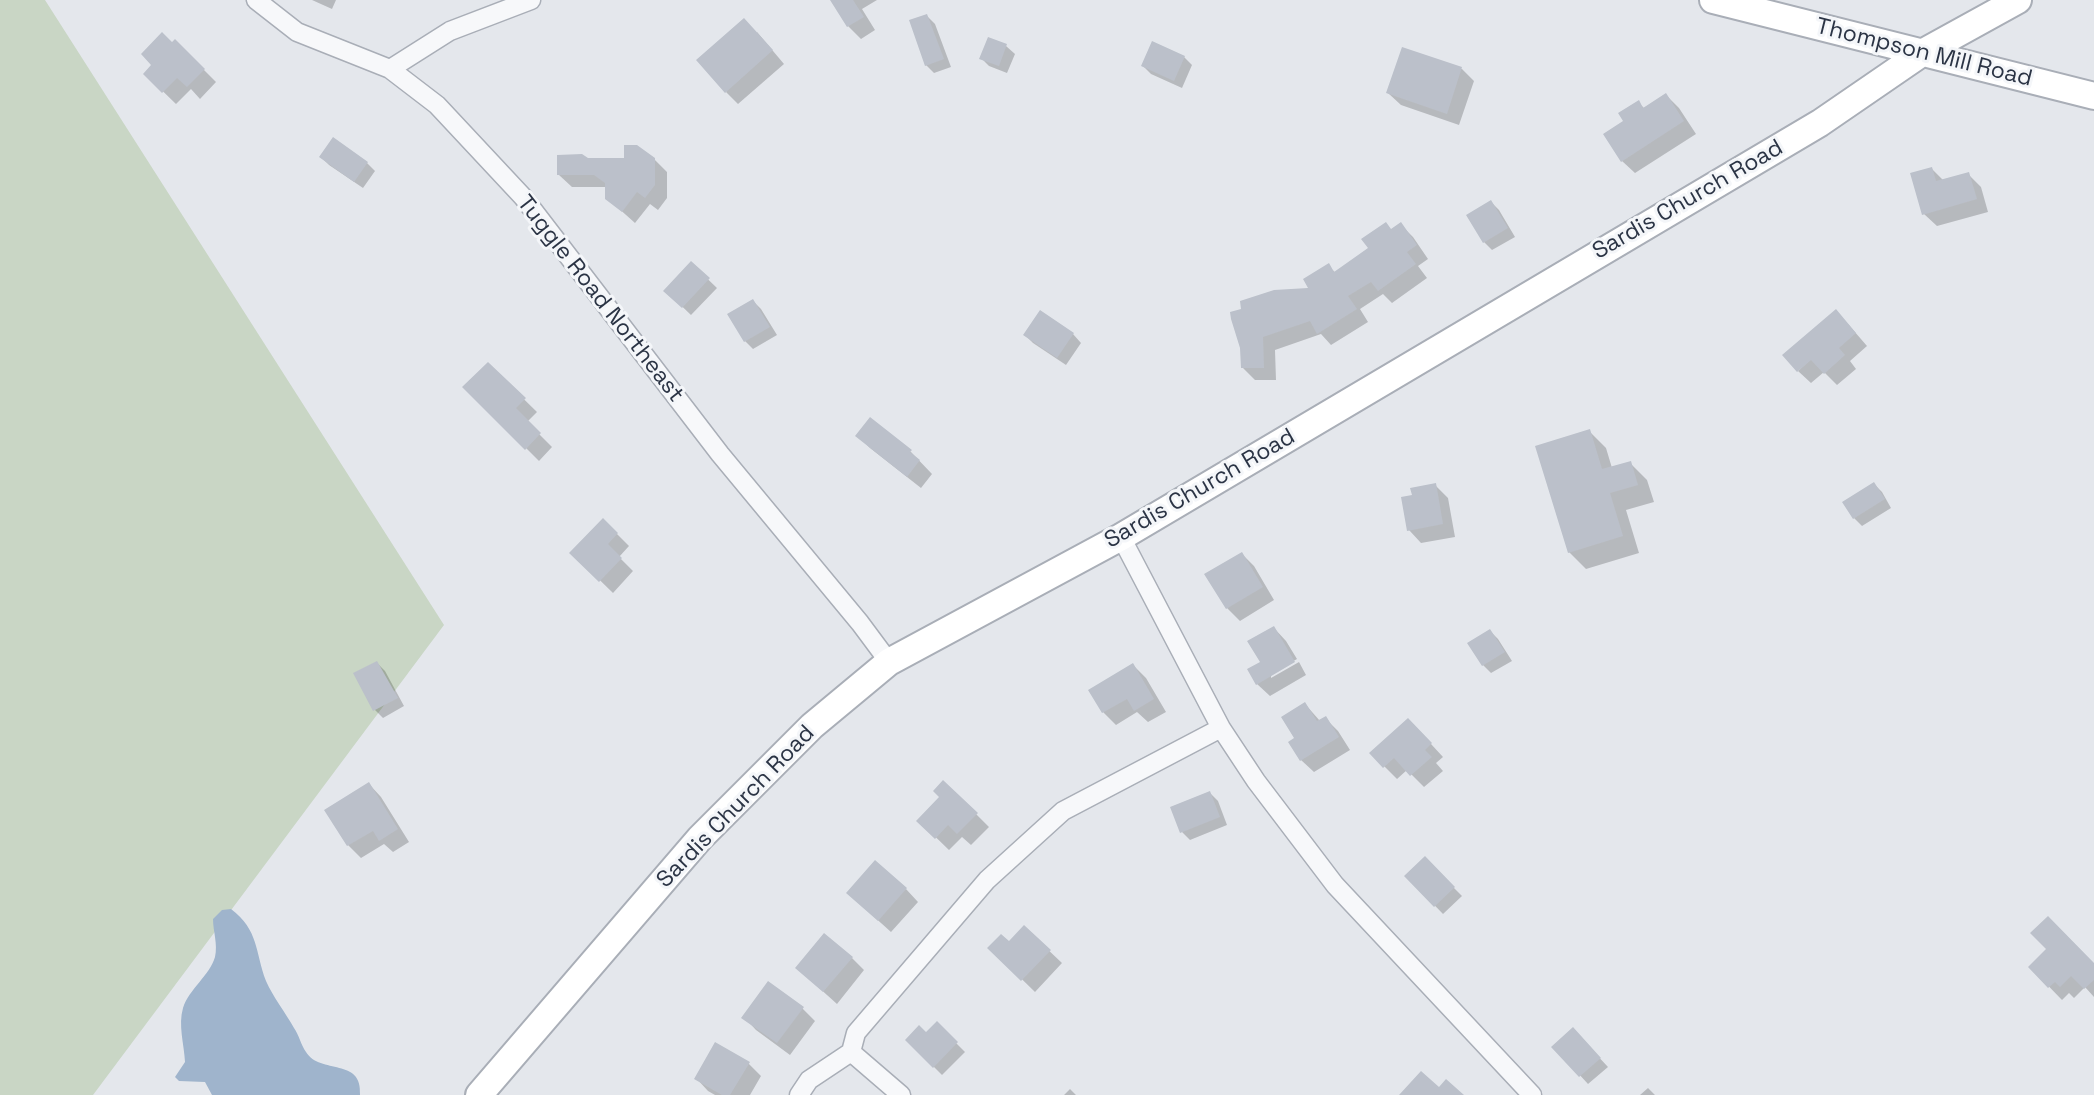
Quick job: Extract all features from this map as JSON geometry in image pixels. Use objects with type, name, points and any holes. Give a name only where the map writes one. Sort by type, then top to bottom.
[{"type":"street","name":"Tuggle Road Northeast","points":[[256,0],[297,32],[390,69],[437,105],[523,197],[720,454],[889,662]]},
{"type":"street","points":[[390,69],[450,32],[531,0]]},
{"type":"street","name":"Thompson Mill Road","points":[[1713,0],[2094,96]]},
{"type":"street","name":"Sardis Church Road","points":[[479,1095],[700,838],[813,726],[889,662],[1121,537],[1820,123],[1923,53],[2018,0]]},
{"type":"street","points":[[1121,537],[1221,728],[1256,781],[1335,885],[1532,1095]]},
{"type":"street","points":[[799,1095],[809,1080],[851,1052],[856,1033],[987,880],[1063,811],[1221,728]]},
{"type":"street","points":[[851,1052],[901,1095]]},
{"type":"green space","points":[[0,0],[45,0],[444,625],[93,1095],[0,1095]]},
{"type":"water","points":[[231,909],[247,925],[255,942],[266,981],[306,1052],[312,1059],[355,1075],[360,1095],[212,1095],[205,1082],[179,1081],[175,1077],[185,1062],[181,1028],[183,1008],[215,957],[213,919],[222,910]]},
{"type":"building","points":[[830,0],[853,0],[864,17],[847,27]]},
{"type":"building","points":[[927,14],[944,59],[925,66],[909,20]]},
{"type":"building","points":[[744,18],[773,50],[725,93],[696,60]]},
{"type":"building","points":[[162,32],[172,42],[175,39],[205,69],[187,87],[177,78],[162,93],[143,74],[151,65],[141,54]]},
{"type":"building","points":[[988,37],[1007,44],[999,66],[979,59]]},
{"type":"building","points":[[1152,41],[1185,56],[1174,81],[1141,66]]},
{"type":"building","points":[[1402,47],[1462,67],[1447,114],[1386,93]]},
{"type":"building","points":[[1666,93],[1684,121],[1621,162],[1603,134],[1623,121],[1618,113],[1639,100],[1643,108]]},
{"type":"building","points":[[333,137],[368,162],[354,182],[319,157]]},
{"type":"building","points":[[624,145],[637,145],[655,158],[655,185],[645,198],[637,192],[622,212],[605,199],[605,183],[594,175],[557,175],[557,155],[582,154],[588,158],[624,158]]},
{"type":"building","points":[[1932,167],[1936,181],[1969,172],[1977,199],[1922,215],[1910,173]]},
{"type":"building","points":[[1491,200],[1508,228],[1483,243],[1466,215]]},
{"type":"building","points":[[1386,222],[1391,229],[1401,222],[1417,245],[1407,252],[1416,264],[1378,291],[1371,282],[1348,296],[1357,309],[1317,334],[1310,321],[1263,337],[1264,368],[1241,368],[1240,348],[1230,312],[1241,309],[1240,301],[1274,290],[1308,288],[1303,279],[1329,263],[1334,272],[1368,248],[1361,239]]},
{"type":"building","points":[[691,261],[710,278],[682,308],[663,291]]},
{"type":"building","points":[[753,299],[770,327],[744,342],[727,314]]},
{"type":"building","points":[[1836,309],[1856,333],[1839,348],[1845,355],[1824,374],[1811,360],[1797,372],[1782,355]]},
{"type":"building","points":[[1040,310],[1074,333],[1057,358],[1023,335]]},
{"type":"building","points":[[488,362],[526,398],[516,408],[541,433],[525,450],[462,387]]},
{"type":"building","points":[[870,417],[912,450],[910,452],[920,460],[907,477],[855,436]]},
{"type":"building","points":[[1590,429],[1602,469],[1631,461],[1638,485],[1610,493],[1623,536],[1568,553],[1535,446]]},
{"type":"building","points":[[1874,482],[1885,499],[1853,519],[1842,502]]},
{"type":"building","points":[[1436,483],[1443,524],[1407,531],[1401,497],[1412,495],[1410,488]]},
{"type":"building","points":[[603,518],[618,533],[608,544],[622,558],[599,582],[569,553]]},
{"type":"building","points":[[1242,552],[1263,587],[1226,609],[1204,574]]},
{"type":"building","points":[[1274,626],[1295,662],[1256,685],[1247,669],[1260,662],[1247,641]]},
{"type":"building","points":[[1490,629],[1505,652],[1482,666],[1467,643]]},
{"type":"building","points":[[377,661],[398,698],[373,711],[353,673]]},
{"type":"building","points":[[1133,663],[1154,699],[1134,711],[1127,699],[1102,713],[1088,690]]},
{"type":"building","points":[[1305,702],[1317,721],[1326,716],[1339,737],[1300,761],[1288,742],[1294,738],[1281,717]]},
{"type":"building","points":[[1408,718],[1432,743],[1425,750],[1432,757],[1410,776],[1394,758],[1383,768],[1369,753]]},
{"type":"building","points":[[943,780],[978,813],[957,834],[948,825],[935,839],[916,821],[939,797],[933,791]]},
{"type":"building","points":[[369,782],[398,829],[379,841],[373,831],[347,846],[324,810]]},
{"type":"building","points":[[1210,791],[1220,817],[1180,833],[1170,807]]},
{"type":"building","points":[[1425,856],[1455,887],[1434,907],[1404,876]]},
{"type":"building","points":[[875,860],[907,888],[878,921],[846,893]]},
{"type":"building","points":[[2048,916],[2094,963],[2094,980],[2084,989],[2071,976],[2060,987],[2055,982],[2048,988],[2028,967],[2046,949],[2030,933]]},
{"type":"building","points":[[1024,925],[1051,950],[1021,981],[987,948],[1001,934],[1009,941]]},
{"type":"building","points":[[824,933],[853,957],[823,992],[795,968]]},
{"type":"building","points":[[768,981],[804,1007],[777,1043],[741,1018]]},
{"type":"building","points":[[937,1021],[958,1042],[933,1068],[905,1040],[919,1025],[926,1032]]},
{"type":"building","points":[[1573,1027],[1601,1058],[1579,1077],[1551,1047]]},
{"type":"building","points":[[715,1042],[750,1062],[730,1095],[722,1095],[694,1079]]},
{"type":"building","points":[[1421,1071],[1439,1087],[1446,1079],[1464,1095],[1399,1095]]}]
